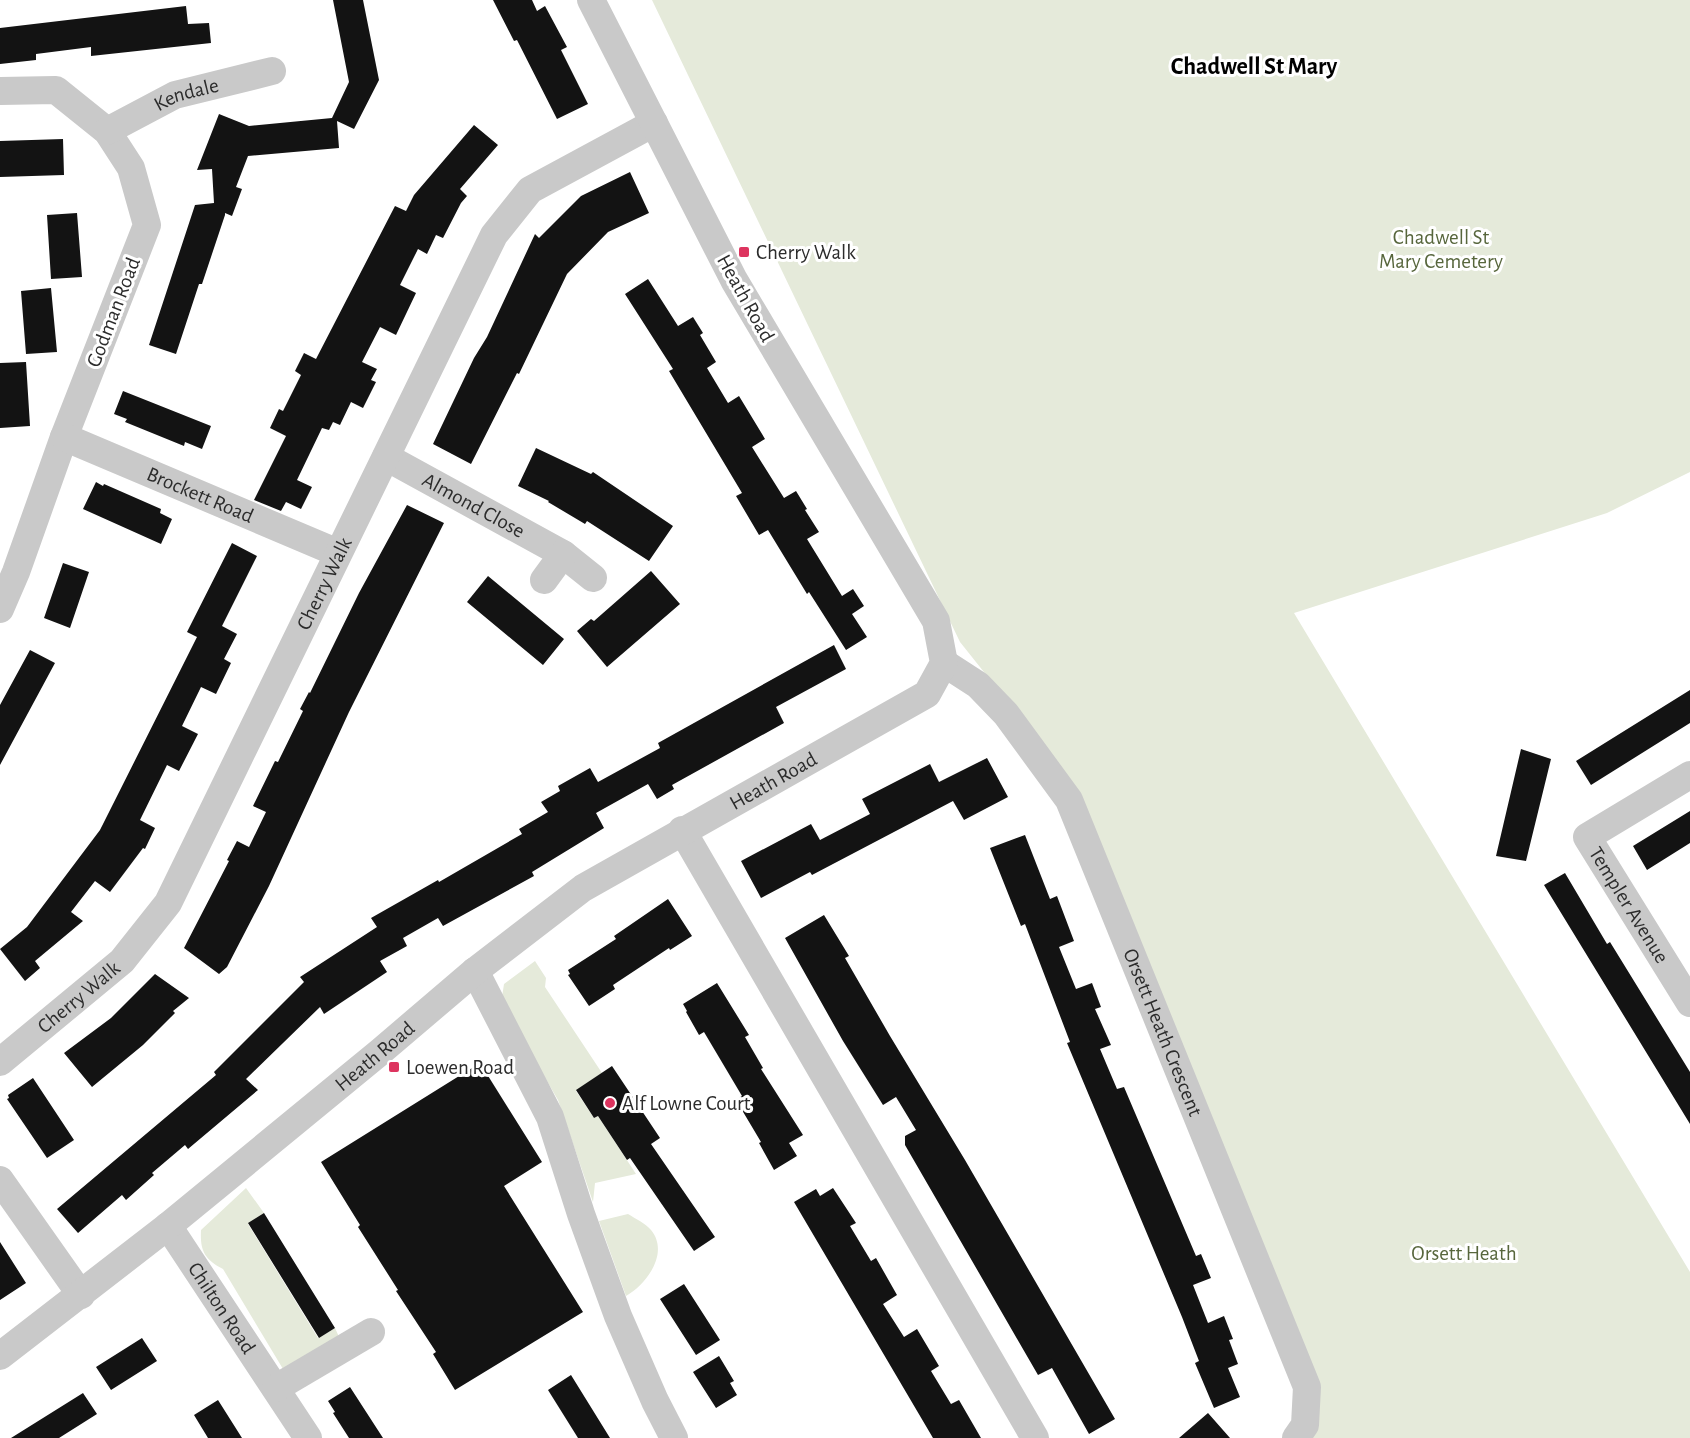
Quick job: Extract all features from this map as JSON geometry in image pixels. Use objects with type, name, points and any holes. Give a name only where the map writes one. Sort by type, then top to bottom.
[{"type":"street","name":"Heath Road","points":[[0,1356],[81,1296],[380,1052],[475,971],[583,888],[682,830],[927,694],[944,663],[936,621],[734,280],[591,0]]},
{"type":"street","name":"Kendale","points":[[107,131],[175,95],[272,71]]},
{"type":"street","name":"Godman Road","points":[[0,91],[56,90],[107,131],[131,168],[147,225],[64,437],[8,569],[0,609]]},
{"type":"street","name":"Cherry Walk","points":[[0,1062],[122,961],[168,903],[494,235],[530,190],[654,123]]},
{"type":"street","name":"Brockett Road","points":[[64,437],[338,553]]},
{"type":"street","name":"Almond Close","points":[[386,457],[563,555],[593,578]]},
{"type":"street","points":[[544,580],[563,555]]},
{"type":"street","name":"Orsett Heath Crescent","points":[[944,663],[978,685],[1006,714],[1069,800],[1307,1387],[1305,1425],[1296,1438]]},
{"type":"street","name":"Templer Avenue","points":[[1690,775],[1587,837],[1690,1003]]},
{"type":"street","points":[[682,830],[1035,1438]]},
{"type":"street","points":[[475,971],[550,1117],[581,1215],[618,1316],[655,1401],[674,1438]]},
{"type":"street","points":[[0,1180],[81,1296]]},
{"type":"street","name":"Chilton Road","points":[[168,1226],[308,1438]]},
{"type":"street","points":[[276,1389],[371,1332]]},
{"type":"green space","name":"Orsett Heath","points":[[652,0],[1690,0],[1690,472],[1607,513],[1294,613],[1690,1272],[1690,1438],[1304,1438],[1318,1420],[1081,794],[960,642]]},
{"type":"green space","points":[[535,961],[546,978],[545,987],[602,1073],[576,1091],[594,1118],[598,1116],[636,1174],[595,1183],[593,1202],[558,1100],[505,1009],[502,997],[504,984]]},
{"type":"green space","points":[[246,1188],[264,1213],[248,1224],[318,1338],[335,1328],[340,1339],[283,1369],[223,1269],[207,1258],[201,1243],[201,1230]]},
{"type":"green space","points":[[628,1214],[651,1230],[658,1248],[657,1258],[648,1276],[626,1296],[599,1221]]},
{"type":"building","points":[[333,0],[363,0],[379,80],[354,129],[337,121],[339,148],[248,156],[236,187],[242,189],[232,216],[225,213],[176,354],[149,345],[195,205],[214,203],[212,169],[197,170],[219,114],[249,126],[332,118],[349,82]]},
{"type":"building","points":[[493,0],[532,0],[537,11],[545,6],[567,47],[561,50],[588,104],[557,119],[517,40],[514,41]]},
{"type":"building","points":[[186,6],[188,24],[209,23],[211,43],[91,56],[91,47],[36,54],[36,60],[0,64],[0,28]]},
{"type":"building","points":[[474,125],[498,145],[460,189],[467,196],[443,238],[436,235],[427,254],[418,249],[400,285],[416,293],[396,335],[380,327],[362,362],[377,369],[371,380],[376,382],[363,408],[351,402],[340,425],[333,422],[329,430],[322,428],[297,480],[312,487],[301,509],[286,502],[281,511],[254,500],[286,436],[270,428],[279,409],[283,411],[301,375],[295,371],[304,353],[316,359],[395,206],[406,211],[414,195]]},
{"type":"building","points":[[63,139],[64,175],[0,177],[0,141]]},
{"type":"building","points":[[630,172],[649,213],[608,232],[567,274],[519,374],[517,373],[471,464],[433,444],[474,358],[487,337],[535,234],[539,238],[581,196]]},
{"type":"building","points":[[77,213],[82,277],[51,279],[47,215]]},
{"type":"building","points":[[648,279],[678,326],[693,317],[703,333],[700,335],[716,362],[707,368],[728,403],[739,396],[765,439],[752,447],[784,498],[796,491],[807,509],[805,510],[819,532],[807,539],[842,596],[853,589],[864,606],[852,614],[867,637],[846,650],[809,592],[807,594],[768,530],[759,535],[736,496],[742,493],[669,371],[673,369],[625,294]]},
{"type":"building","points":[[51,288],[57,352],[26,354],[21,291]]},
{"type":"building","points":[[26,362],[30,426],[0,428],[0,363]]},
{"type":"building","points":[[123,391],[211,426],[202,449],[185,442],[184,446],[125,422],[127,419],[114,414]]},
{"type":"building","points":[[536,448],[591,474],[593,472],[673,526],[649,561],[587,521],[585,524],[549,501],[518,486]]},
{"type":"building","points":[[96,482],[161,509],[160,513],[172,519],[161,544],[83,509]]},
{"type":"building","points":[[407,505],[444,523],[349,712],[269,886],[227,967],[219,974],[184,948],[237,841],[249,847],[266,812],[253,806],[275,761],[278,762],[303,711],[300,709],[359,593]]},
{"type":"building","points":[[232,543],[257,556],[222,626],[237,634],[224,659],[231,663],[216,694],[201,687],[182,726],[198,734],[179,771],[167,765],[140,820],[155,828],[145,849],[143,848],[110,892],[95,881],[71,912],[83,921],[35,961],[40,968],[25,981],[0,949],[27,927],[100,830],[197,637],[187,632]]},
{"type":"building","points":[[63,563],[89,572],[70,628],[44,618]]},
{"type":"building","points":[[651,571],[680,604],[607,667],[577,631],[591,619],[594,621]]},
{"type":"building","points":[[488,576],[564,639],[543,665],[467,602]]},
{"type":"building","points":[[834,645],[846,669],[776,707],[784,723],[672,785],[674,789],[657,799],[648,784],[596,813],[604,828],[532,872],[534,876],[443,926],[438,918],[403,938],[407,946],[380,961],[387,972],[324,1014],[320,1007],[246,1079],[258,1090],[188,1149],[185,1145],[152,1173],[154,1175],[126,1200],[122,1195],[78,1233],[57,1209],[216,1075],[214,1072],[304,982],[300,977],[377,927],[371,918],[522,834],[519,829],[548,812],[541,802],[560,791],[558,786],[590,768],[598,782],[660,748],[658,743]]},
{"type":"building","points":[[30,650],[55,663],[0,765],[0,705]]},
{"type":"building","points":[[1690,690],[1690,723],[1591,785],[1576,761]]},
{"type":"building","points":[[1521,749],[1551,759],[1526,861],[1496,856]]},
{"type":"building","points":[[987,758],[1008,797],[964,820],[953,801],[812,875],[810,872],[761,898],[741,861],[811,824],[820,840],[870,814],[862,799],[930,764],[939,782]]},
{"type":"building","points":[[1690,811],[1690,843],[1647,870],[1633,846]]},
{"type":"building","points":[[1025,835],[1050,899],[1057,896],[1074,941],[1059,947],[1076,989],[1092,983],[1101,1007],[1095,1009],[1111,1045],[1100,1049],[1117,1089],[1124,1087],[1196,1256],[1201,1254],[1211,1278],[1193,1285],[1208,1323],[1224,1316],[1233,1339],[1229,1340],[1238,1364],[1228,1368],[1240,1397],[1214,1408],[1195,1363],[1199,1361],[1182,1317],[1067,1043],[1070,1042],[1025,924],[1021,926],[990,848]]},
{"type":"building","points":[[1565,873],[1607,944],[1610,942],[1690,1072],[1690,1124],[1544,885]]},
{"type":"building","points":[[668,899],[692,936],[670,950],[669,948],[613,985],[615,989],[589,1006],[568,975],[570,974],[568,970],[616,939],[614,936]]},
{"type":"building","points":[[824,915],[849,956],[845,958],[890,1036],[965,1160],[1115,1419],[1089,1434],[1052,1368],[1038,1375],[905,1145],[905,1136],[916,1130],[896,1097],[883,1105],[843,1041],[785,938]]},
{"type":"building","points":[[155,974],[189,998],[173,1011],[175,1013],[143,1045],[92,1087],[64,1053],[111,1018]]},
{"type":"building","points":[[717,983],[749,1035],[745,1037],[763,1068],[761,1069],[803,1135],[789,1143],[797,1156],[774,1170],[759,1143],[761,1142],[736,1100],[742,1096],[704,1032],[699,1035],[683,1004]]},
{"type":"building","points":[[480,1063],[542,1162],[504,1186],[583,1312],[455,1390],[433,1354],[436,1352],[396,1291],[398,1290],[358,1227],[360,1225],[321,1162]]},
{"type":"building","points":[[612,1066],[660,1138],[651,1144],[715,1237],[694,1251],[630,1158],[627,1160],[598,1116],[594,1118],[576,1090]]},
{"type":"building","points":[[33,1078],[74,1140],[47,1158],[7,1099],[8,1095]]},
{"type":"building","points":[[833,1188],[856,1223],[850,1226],[871,1261],[876,1258],[897,1295],[883,1304],[904,1337],[917,1329],[939,1366],[931,1371],[951,1404],[959,1400],[981,1438],[933,1438],[794,1202],[816,1189],[820,1196]]},
{"type":"building","points":[[264,1213],[335,1328],[319,1338],[248,1223]]},
{"type":"building","points":[[0,1242],[26,1283],[0,1300]]},
{"type":"building","points":[[684,1284],[720,1340],[696,1355],[660,1299]]},
{"type":"building","points":[[142,1338],[157,1361],[111,1390],[96,1367]]},
{"type":"building","points":[[719,1356],[734,1381],[730,1383],[737,1395],[716,1408],[693,1372]]},
{"type":"building","points":[[571,1375],[610,1438],[578,1438],[548,1390]]},
{"type":"building","points":[[350,1387],[383,1438],[349,1438],[328,1401]]},
{"type":"building","points":[[83,1393],[97,1414],[59,1438],[11,1438]]},
{"type":"building","points":[[218,1400],[242,1438],[208,1438],[194,1415]]},
{"type":"building","points":[[1208,1413],[1230,1438],[1179,1438]]},
{"type":"place","name":"Cherry Walk","points":[[744,252]]},
{"type":"place","name":"Loewen Road","points":[[394,1067]]},
{"type":"place","name":"Alf Lowne Court","points":[[610,1103]]},
{"type":"district","name":"Chadwell St Mary","points":[[1254,66]]},
{"type":"park label","name":"Chadwell St Mary Cemetery","points":[[1441,249]]}]
